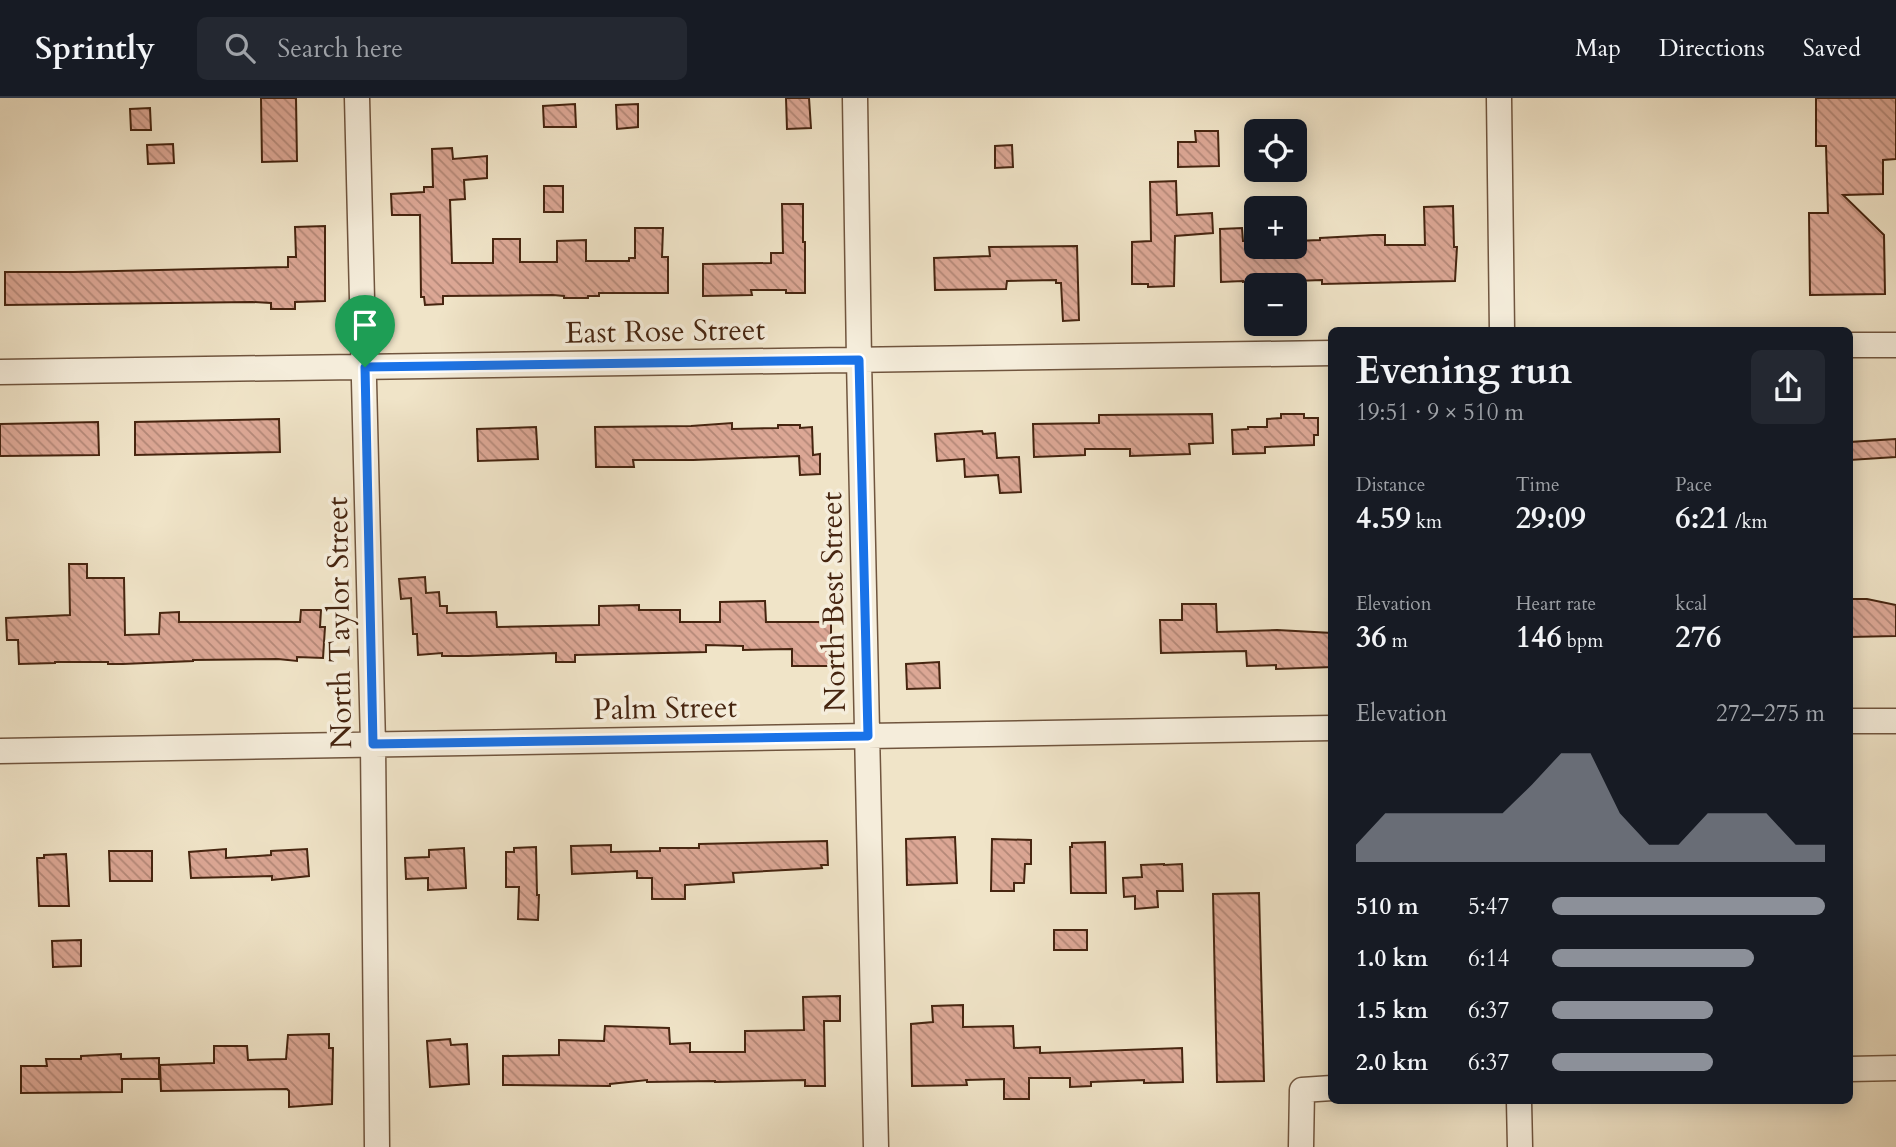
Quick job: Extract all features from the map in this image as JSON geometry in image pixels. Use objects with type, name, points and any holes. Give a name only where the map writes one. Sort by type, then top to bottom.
[{"type":"street","name":"North Taylor Street","points":[[357,98],[373,744],[377,1147]]},
{"type":"street","name":"North Best Street","points":[[855,98],[876,1147]]},
{"type":"street","points":[[1499,98],[1502,327]]},
{"type":"street","points":[[1853,345],[1896,345]]},
{"type":"street","name":"East Rose Street","points":[[0,372],[1328,354]]},
{"type":"street","points":[[1853,721],[1896,721]]},
{"type":"street","name":"Palm Street","points":[[0,751],[1328,728]]},
{"type":"street","points":[[1853,1069],[1896,1069]]},
{"type":"street","points":[[1301,1147],[1302,1090],[1328,1088]]},
{"type":"street","points":[[1519,1104],[1520,1147]]},
{"type":"building","points":[[261,98],[296,98],[297,161],[262,162]]},
{"type":"building","points":[[786,98],[809,98],[811,128],[787,129]]},
{"type":"building","points":[[1816,98],[1896,98],[1896,159],[1883,160],[1883,194],[1843,195],[1884,235],[1885,294],[1810,295],[1809,213],[1828,213],[1826,146],[1816,146]]},
{"type":"building","points":[[575,104],[576,127],[544,127],[543,106]]},
{"type":"building","points":[[638,104],[638,127],[617,129],[616,105]]},
{"type":"building","points":[[150,108],[151,130],[131,130],[130,109]]},
{"type":"building","points":[[1195,131],[1218,131],[1219,166],[1178,167],[1178,142],[1196,142]]},
{"type":"building","points":[[173,144],[174,163],[148,164],[147,145]]},
{"type":"building","points":[[1012,145],[1013,167],[995,168],[995,146]]},
{"type":"building","points":[[452,148],[453,159],[487,156],[487,178],[464,180],[465,199],[450,200],[452,263],[493,263],[493,239],[520,239],[520,262],[557,262],[557,241],[586,240],[586,261],[629,261],[629,258],[635,258],[635,228],[663,228],[662,257],[668,257],[668,293],[599,293],[599,296],[588,298],[553,295],[443,296],[443,304],[425,305],[424,297],[421,297],[420,215],[392,215],[391,194],[424,192],[424,187],[433,187],[432,149]]},
{"type":"building","points":[[1176,181],[1177,215],[1212,213],[1213,233],[1175,236],[1174,286],[1148,287],[1148,284],[1132,284],[1132,242],[1151,241],[1150,182]]},
{"type":"building","points":[[544,186],[563,186],[563,212],[544,212]]},
{"type":"building","points":[[782,204],[803,204],[805,293],[751,290],[752,295],[703,296],[703,264],[771,263],[771,253],[783,253]]},
{"type":"building","points":[[1453,206],[1454,247],[1457,247],[1455,281],[1322,284],[1322,280],[1307,281],[1307,273],[1244,273],[1244,282],[1221,282],[1220,229],[1242,228],[1244,259],[1307,259],[1307,241],[1320,238],[1385,235],[1385,245],[1425,245],[1424,207]]},
{"type":"building","points":[[325,226],[325,301],[295,302],[295,309],[271,309],[271,303],[252,302],[5,305],[5,272],[288,267],[288,257],[296,257],[295,227]]},
{"type":"building","points":[[1077,246],[1079,320],[1063,321],[1061,283],[1056,283],[1056,280],[1007,281],[1006,289],[935,290],[934,258],[990,256],[989,247]]},
{"type":"building","points":[[1212,414],[1213,443],[1189,444],[1190,454],[1130,456],[1130,449],[1085,449],[1085,455],[1034,457],[1033,424],[1099,423],[1099,415]]},
{"type":"building","points":[[1281,414],[1304,414],[1304,418],[1318,418],[1318,435],[1314,435],[1314,445],[1265,447],[1265,453],[1233,454],[1232,430],[1267,427],[1267,419],[1281,418]]},
{"type":"building","points":[[279,419],[280,452],[135,455],[135,422]]},
{"type":"building","points":[[98,422],[99,455],[0,456],[0,424]]},
{"type":"building","points":[[732,423],[732,429],[778,428],[778,425],[812,427],[813,455],[820,454],[820,474],[800,475],[799,456],[633,460],[634,467],[596,467],[595,427]]},
{"type":"building","points":[[536,427],[538,459],[478,461],[477,429]]},
{"type":"building","points":[[982,431],[983,434],[995,433],[997,458],[1019,457],[1021,492],[1000,493],[998,475],[965,477],[964,459],[937,461],[935,434]]},
{"type":"building","points":[[1896,439],[1896,457],[1853,460],[1853,442]]},
{"type":"building","points":[[69,564],[87,564],[87,578],[124,578],[125,635],[159,634],[160,613],[179,612],[179,622],[300,622],[301,610],[321,610],[320,627],[325,627],[323,658],[297,657],[297,661],[278,659],[19,664],[18,640],[7,640],[6,618],[70,615]]},
{"type":"building","points":[[425,577],[426,593],[439,592],[440,606],[447,606],[447,613],[496,612],[497,627],[599,625],[599,606],[639,605],[639,610],[680,610],[680,622],[720,622],[720,602],[765,601],[766,622],[831,622],[831,666],[792,666],[792,649],[743,650],[743,646],[706,645],[706,652],[575,655],[575,662],[556,662],[556,653],[418,655],[417,634],[413,634],[411,598],[401,599],[399,579]]},
{"type":"building","points":[[1853,599],[1896,605],[1896,636],[1853,637]]},
{"type":"building","points":[[1182,604],[1216,604],[1217,632],[1277,630],[1328,633],[1328,667],[1276,669],[1276,665],[1247,666],[1246,651],[1161,653],[1160,620],[1182,620]]},
{"type":"building","points":[[939,662],[940,688],[907,689],[906,664]]},
{"type":"building","points":[[955,837],[957,883],[907,885],[906,839]]},
{"type":"building","points":[[992,839],[1031,840],[1031,864],[1025,864],[1024,883],[1014,883],[1014,891],[991,891]]},
{"type":"building","points":[[827,841],[828,865],[821,865],[822,868],[733,873],[734,882],[685,885],[685,899],[652,899],[652,878],[637,878],[637,871],[572,874],[571,846],[611,845],[611,852],[699,848],[699,844]]},
{"type":"building","points":[[1105,842],[1106,893],[1071,893],[1072,843]]},
{"type":"building","points":[[536,847],[538,920],[518,919],[519,887],[506,887],[506,852],[514,852],[514,848]]},
{"type":"building","points":[[464,848],[466,888],[428,890],[428,878],[406,879],[405,858],[429,857],[429,850]]},
{"type":"building","points":[[226,849],[226,858],[307,849],[309,876],[272,880],[272,876],[191,878],[189,852]]},
{"type":"building","points":[[109,851],[152,851],[152,881],[110,881]]},
{"type":"building","points":[[66,854],[69,906],[39,906],[37,858]]},
{"type":"building","points":[[1182,864],[1183,891],[1157,891],[1158,907],[1135,909],[1135,896],[1124,897],[1123,878],[1142,877],[1141,865]]},
{"type":"building","points":[[1259,893],[1264,1081],[1217,1082],[1213,894]]},
{"type":"building","points":[[1054,930],[1087,930],[1087,950],[1054,950]]},
{"type":"building","points":[[81,940],[81,966],[53,967],[52,941]]},
{"type":"building","points":[[840,996],[840,1021],[824,1021],[825,1086],[805,1086],[805,1080],[647,1080],[610,1086],[503,1085],[503,1056],[559,1055],[559,1040],[604,1041],[605,1026],[669,1028],[670,1044],[690,1043],[690,1052],[745,1052],[745,1031],[804,1030],[803,997]]},
{"type":"building","points":[[963,1005],[963,1027],[1013,1026],[1014,1048],[1040,1047],[1040,1053],[1182,1048],[1183,1082],[1091,1082],[1091,1086],[1070,1087],[1070,1078],[1029,1078],[1029,1099],[1004,1099],[1004,1079],[966,1080],[967,1085],[912,1086],[911,1024],[933,1022],[932,1006]]},
{"type":"building","points":[[329,1034],[329,1048],[333,1048],[332,1104],[289,1107],[287,1089],[161,1091],[160,1065],[214,1063],[214,1046],[247,1046],[248,1060],[286,1059],[288,1035]]},
{"type":"building","points":[[450,1039],[451,1045],[467,1044],[469,1084],[430,1087],[427,1041]]},
{"type":"building","points":[[121,1054],[121,1059],[159,1058],[159,1079],[122,1079],[122,1092],[21,1093],[21,1066],[47,1066],[46,1059],[81,1059],[81,1056]]},
{"type":"route","points":[[859,360],[868,736],[373,744],[365,367],[859,360]]}]
